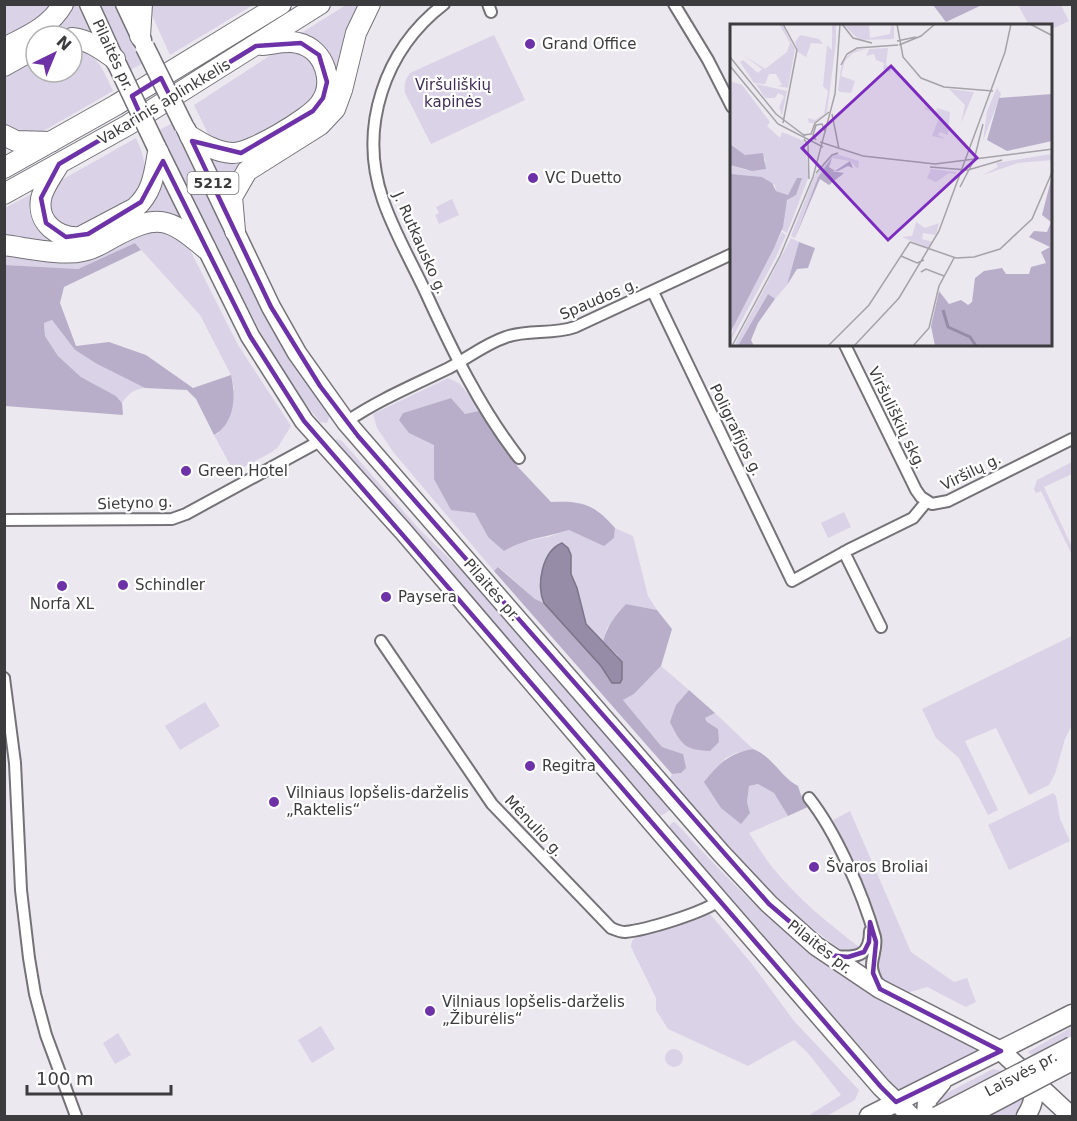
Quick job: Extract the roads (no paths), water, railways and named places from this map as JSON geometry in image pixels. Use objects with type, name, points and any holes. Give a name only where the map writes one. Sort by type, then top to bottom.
[{"type":"highway","points":[[4,48],[44,27],[63,4]]},
{"type":"highway","points":[[142,4],[142,41]]},
{"type":"highway","points":[[252,23],[265,4]]},
{"type":"highway","name":"Vakarinis aplinkkelis","points":[[4,168],[281,4]]},
{"type":"highway","name":"Vakarinis aplinkkelis","points":[[4,194],[128,125],[320,4]]},
{"type":"highway","points":[[235,231],[232,197],[247,171],[320,124],[335,109],[356,33],[370,4]]},
{"type":"highway","points":[[84,40],[97,46],[116,62]]},
{"type":"highway","points":[[187,131],[204,145],[223,152],[241,153],[257,147],[319,106],[326,92],[327,72],[319,55],[301,43],[256,46]]},
{"type":"highway","points":[[4,66],[24,55]]},
{"type":"highway","points":[[4,135],[16,141],[53,141]]},
{"type":"highway","points":[[59,164],[41,198],[43,215],[46,223],[59,234],[72,238],[80,237],[135,208],[141,202],[153,184],[157,149]]},
{"type":"highway","points":[[4,245],[77,252],[97,246],[132,227],[152,221],[177,226],[206,249]]},
{"type":"main road","name":"Pilaitės pr.","points":[[89,4],[206,249],[261,355],[294,408],[320,441],[403,531],[661,833],[896,1102],[911,1116]]},
{"type":"main road","name":"Pilaitės pr.","points":[[125,4],[271,307],[297,353],[346,422],[690,818],[768,904],[829,956],[880,989],[1001,1051],[1021,1067],[1066,1112]]},
{"type":"main road","points":[[320,441],[346,422]]},
{"type":"main road","points":[[661,833],[664,822],[671,814],[690,818]]},
{"type":"main road","points":[[869,1116],[1072,1014]]},
{"type":"main road","name":"Laisvės pr.","points":[[937,1116],[1072,1047]]},
{"type":"main road","name":"Laisvės pr.","points":[[968,1116],[1072,1061]]},
{"type":"main road","points":[[1021,1067],[1034,1089],[1033,1106],[1026,1116]]},
{"type":"main road","points":[[926,1116],[927,1100],[948,1077]]},
{"type":"street","name":"J. Rutkausko g.","points":[[444,4],[416,30],[389,71],[375,120],[374,152],[377,181],[390,218],[459,361],[495,425],[519,458]]},
{"type":"street","points":[[674,4],[708,60],[730,103]]},
{"type":"street","name":"Spaudos g.","points":[[346,422],[465,356],[505,337],[516,334],[563,331],[653,292],[730,255]]},
{"type":"street","name":"Poligrafijos g.","points":[[653,292],[792,581]]},
{"type":"street","name":"Viršuliškių skg.","points":[[845,346],[912,482],[921,497],[927,501]]},
{"type":"street","name":"Viršilų g.","points":[[792,581],[912,518],[927,501],[933,504],[948,501],[1072,439]]},
{"type":"street","name":"Sietyno g.","points":[[4,520],[171,519],[186,514],[320,441]]},
{"type":"street","points":[[844,552],[881,627]]},
{"type":"street","name":"Mėnulio g.","points":[[381,641],[492,804],[611,928],[624,932],[675,919],[712,906],[720,900]]},
{"type":"street","points":[[4,678],[15,763],[21,890],[35,994],[46,1035],[76,1116]]},
{"type":"street","points":[[808,798],[828,826],[861,898],[876,942],[872,964],[880,989]]},
{"type":"street","points":[[829,956],[856,956],[864,952],[869,942],[870,922]]},
{"type":"place","name":"Grand Office","points":[[530,44]]},
{"type":"place","name":"VC Duetto","points":[[533,178]]},
{"type":"place","name":"Green Hotel","points":[[186,471]]},
{"type":"place","name":"Schindler","points":[[123,585]]},
{"type":"place","name":"Norfa XL","points":[[62,586]]},
{"type":"place","name":"Paysera","points":[[386,597]]},
{"type":"place","name":"Regitra","points":[[530,766]]},
{"type":"place","name":"Vilniaus lopšelis-darželis „Raktelis“","points":[[274,802]]},
{"type":"place","name":"Švaros Broliai","points":[[814,867]]},
{"type":"place","name":"Vilniaus lopšelis-darželis „Žiburėlis“","points":[[430,1011]]},
{"type":"park label","name":"Viršuliškių kapinės","points":[[453,94]]}]
